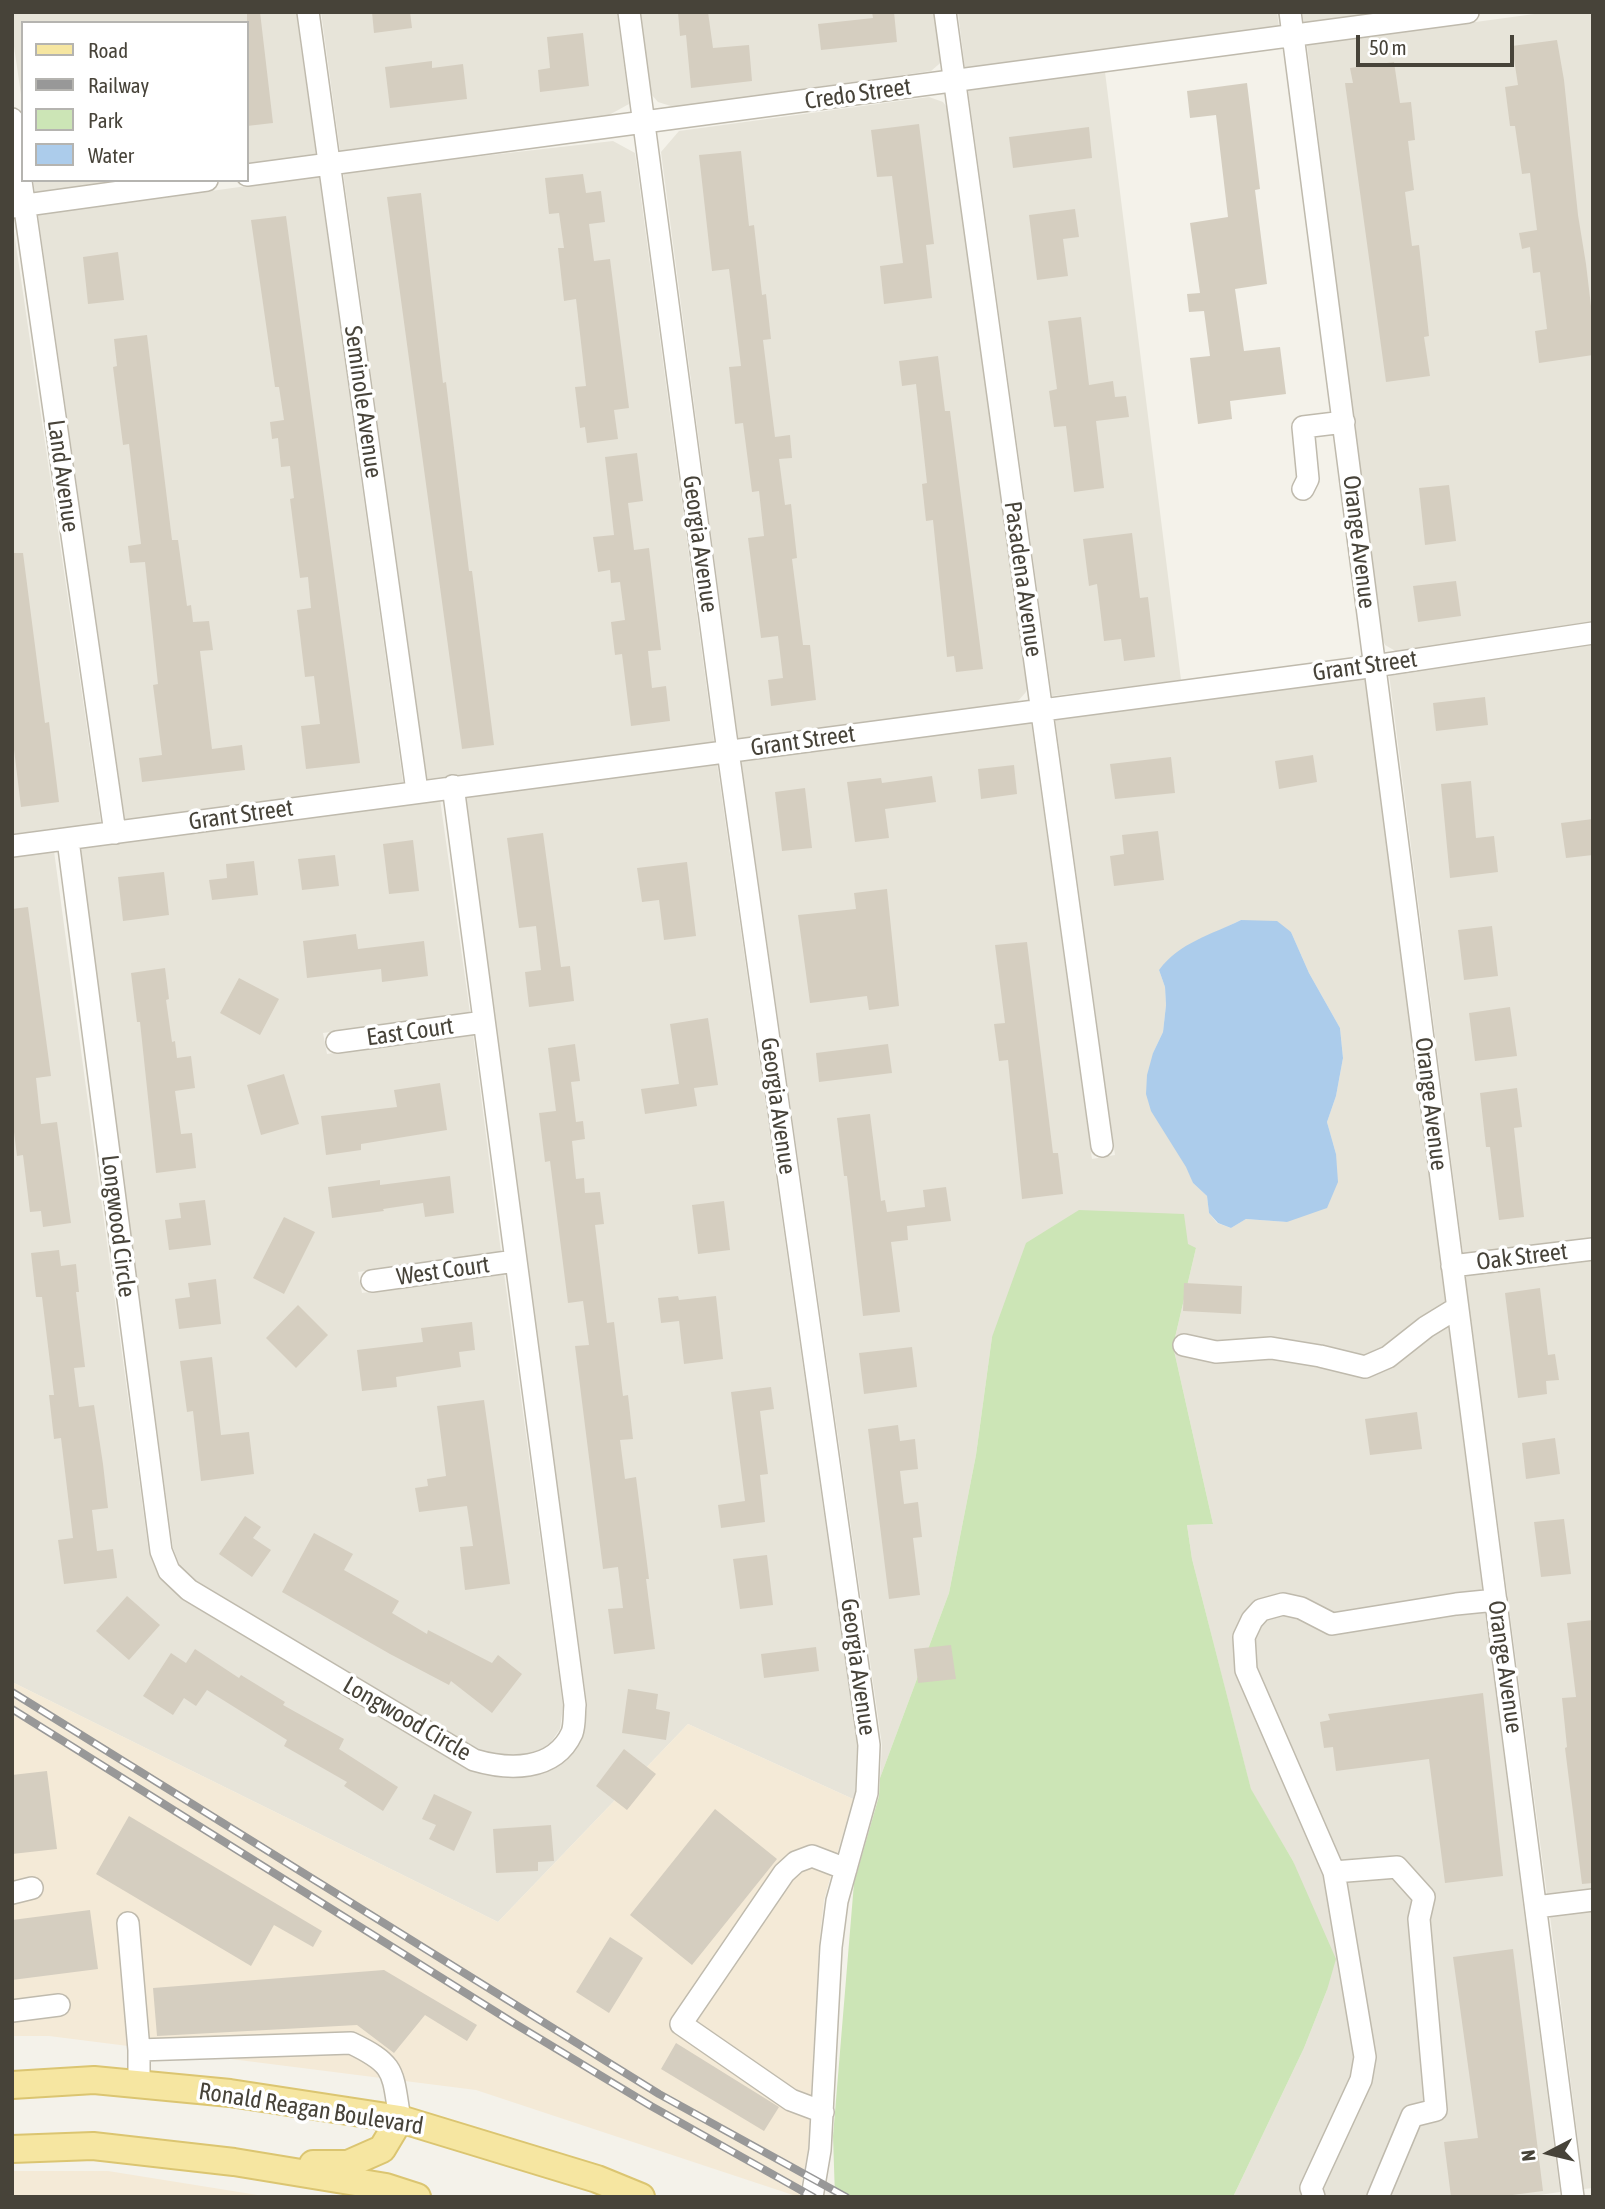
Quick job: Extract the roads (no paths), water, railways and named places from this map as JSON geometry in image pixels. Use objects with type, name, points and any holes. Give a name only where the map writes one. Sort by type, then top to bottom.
[{"type":"main road","name":"Ronald Reagan Boulevard","points":[[12,2085],[94,2080],[230,2093],[400,2119],[597,2179],[641,2197]]},
{"type":"main road","points":[[234,2162],[348,2164],[382,2149],[400,2119]]},
{"type":"main road","points":[[12,2149],[93,2146],[234,2162],[386,2188],[417,2197]]},
{"type":"street","name":"Seminole Avenue","points":[[308,12],[417,791]]},
{"type":"street","name":"Georgia Avenue","points":[[629,12],[728,751],[869,1745],[867,1793],[836,1901],[820,2150],[812,2197]]},
{"type":"street","name":"Pasadena Avenue","points":[[946,12],[1102,1146]]},
{"type":"street","name":"Orange Avenue","points":[[1290,12],[1573,2197]]},
{"type":"street","name":"Credo Street","points":[[248,175],[1468,12]]},
{"type":"street","name":"Land Avenue","points":[[12,119],[18,206],[115,833]]},
{"type":"street","points":[[18,206],[192,182]]},
{"type":"street","points":[[1303,489],[1308,479],[1303,427],[1344,422]]},
{"type":"street","name":"Grant Street","points":[[12,846],[1376,665],[1593,633]]},
{"type":"street","name":"Longwood Circle","points":[[68,839],[161,1551],[169,1572],[189,1590],[474,1760],[495,1766],[521,1767],[547,1760],[560,1749],[572,1732],[575,1705],[453,786]]},
{"type":"street","name":"East Court","points":[[337,1042],[484,1022]]},
{"type":"street","name":"Oak Street","points":[[1452,1265],[1593,1249]]},
{"type":"street","name":"West Court","points":[[372,1281],[515,1261]]},
{"type":"street","points":[[1184,1345],[1216,1352],[1271,1348],[1365,1367],[1388,1357],[1426,1327],[1457,1308]]},
{"type":"street","points":[[1314,2197],[1311,2188],[1361,2080],[1365,2057],[1334,1872],[1246,1670],[1244,1637],[1252,1620],[1261,1610],[1283,1604],[1301,1608],[1332,1624],[1496,1600]]},
{"type":"street","points":[[823,2112],[791,2100],[681,2024],[784,1873],[796,1863],[812,1856],[846,1869]]},
{"type":"street","points":[[1334,1872],[1397,1867],[1424,1897],[1419,1919],[1436,2110],[1412,2116],[1378,2197]]},
{"type":"street","points":[[1536,1907],[1593,1900]]},
{"type":"street","points":[[128,1923],[139,2050],[139,2084]]},
{"type":"street","points":[[12,2011],[59,2005]]},
{"type":"street","points":[[139,2050],[351,2043],[371,2052],[392,2070],[400,2119]]},
{"type":"water","points":[[1241,920],[1277,921],[1291,932],[1309,973],[1340,1028],[1343,1058],[1336,1096],[1327,1122],[1336,1154],[1338,1182],[1327,1208],[1287,1222],[1246,1219],[1231,1228],[1218,1223],[1209,1213],[1207,1196],[1193,1183],[1151,1111],[1146,1094],[1147,1075],[1163,1032],[1166,1005],[1165,987],[1159,970],[1176,952]]},
{"type":"railway","points":[[12,1692],[659,2094],[846,2197]]},
{"type":"railway","points":[[12,1709],[512,2022],[651,2106],[813,2197]]}]
